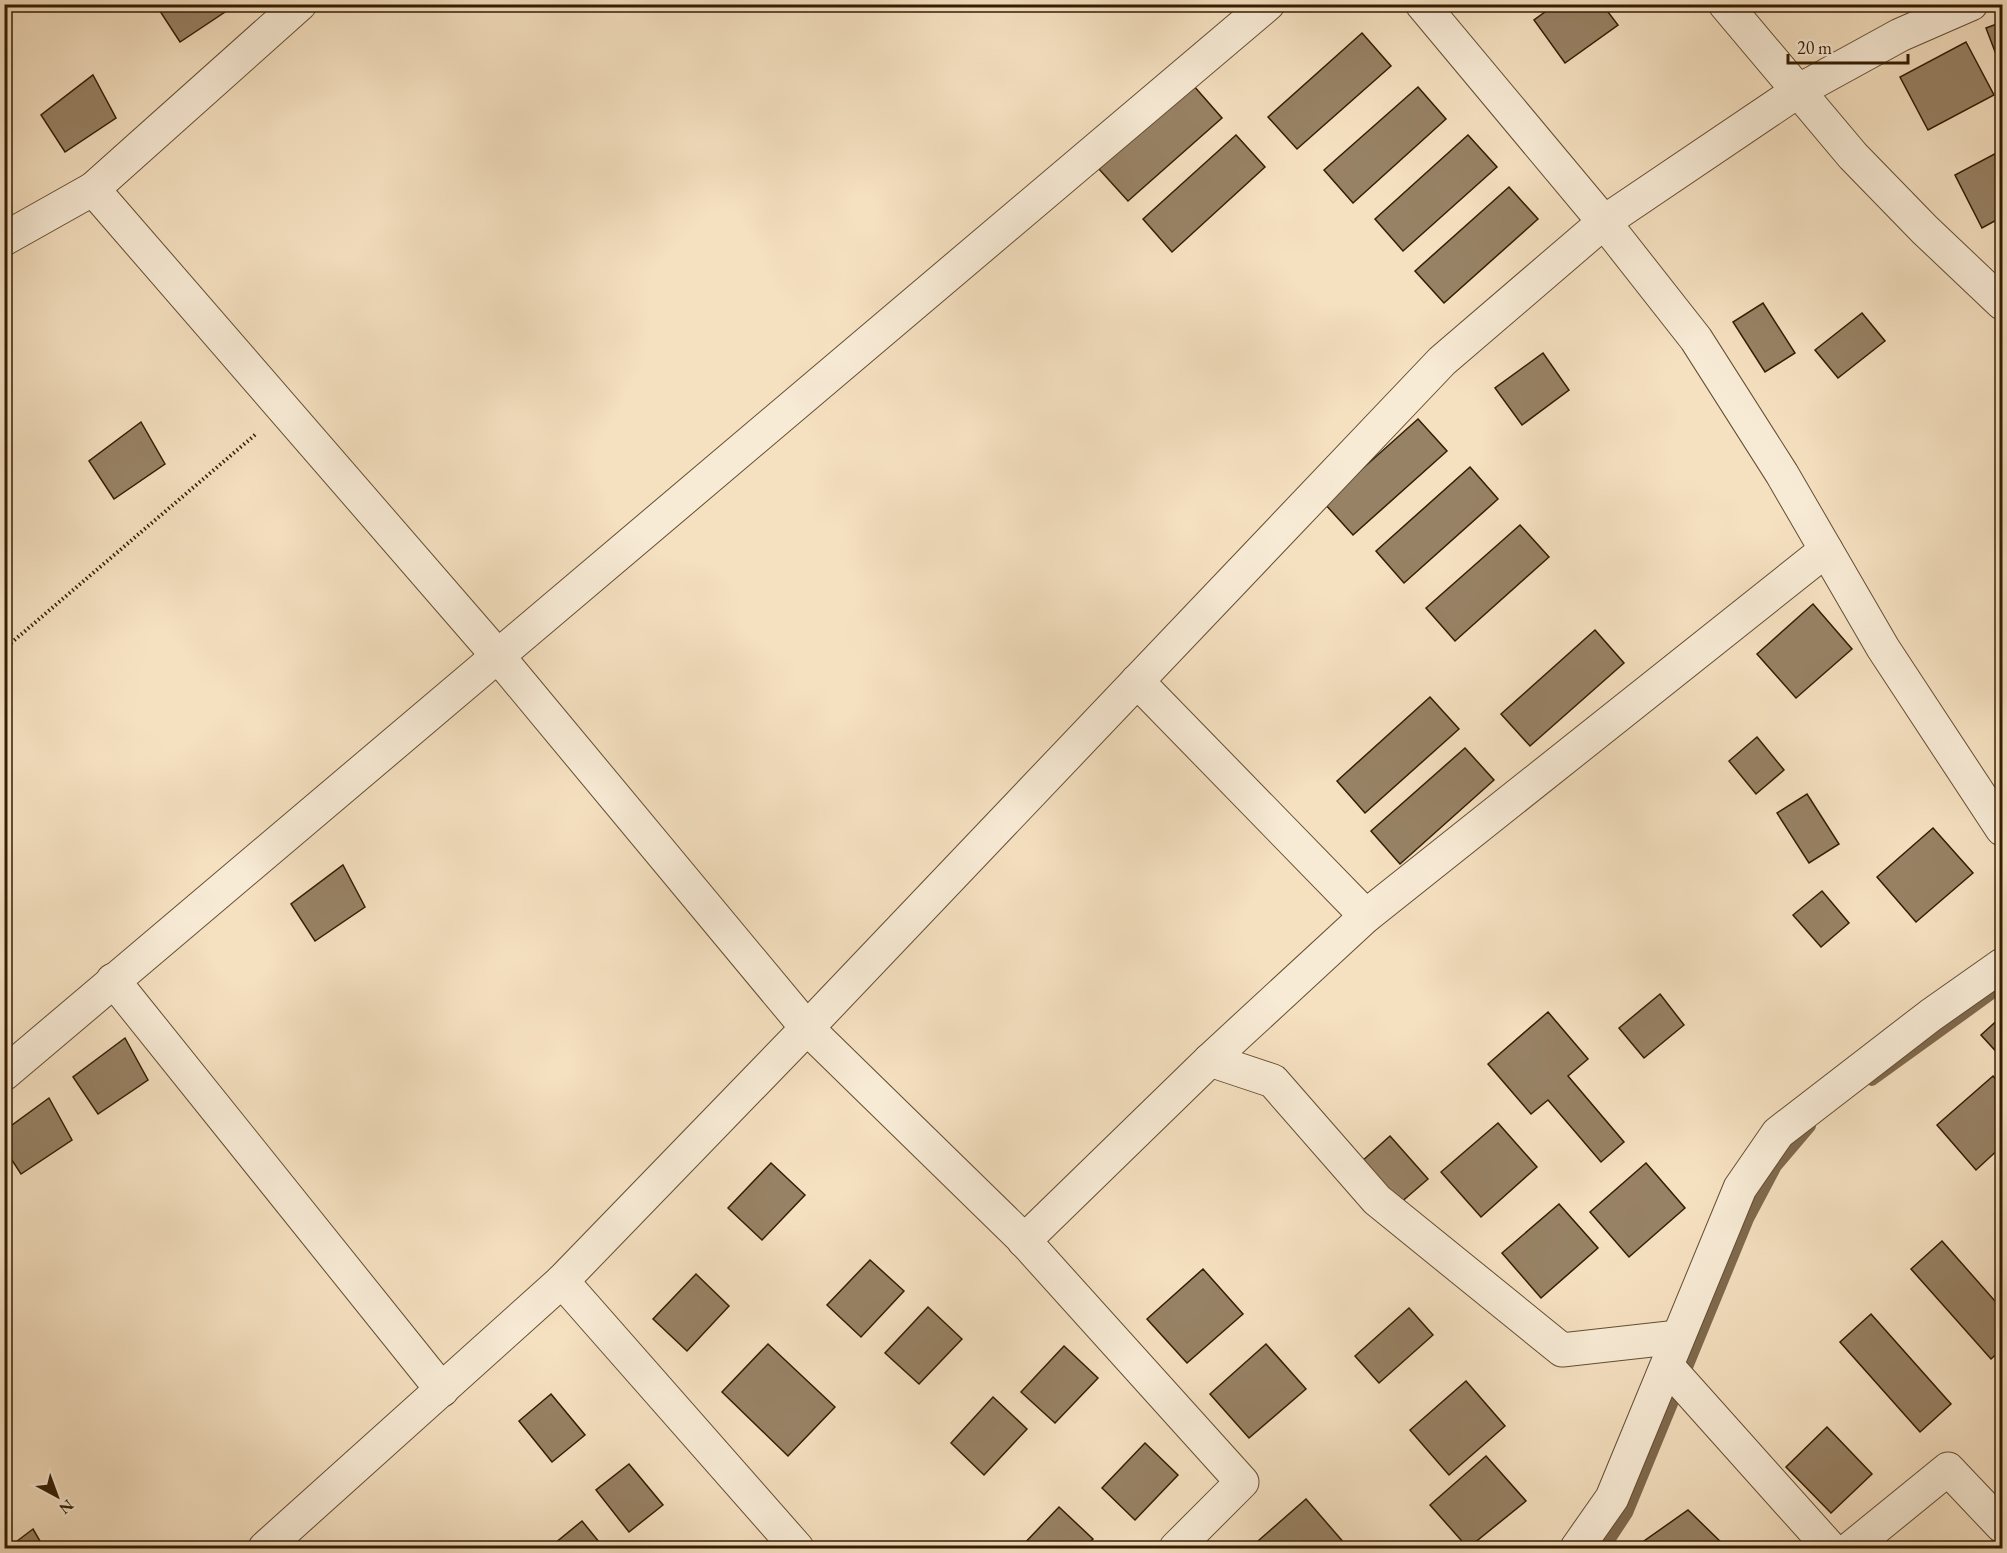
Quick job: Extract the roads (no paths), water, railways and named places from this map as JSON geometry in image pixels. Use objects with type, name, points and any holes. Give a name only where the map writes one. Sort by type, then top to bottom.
[{"type":"street","points":[[4,1074],[1268,4]]},
{"type":"street","points":[[1422,4],[1604,222],[1696,339],[1782,474],[1883,648],[2002,829]]},
{"type":"street","points":[[1725,4],[1853,156],[1925,230],[2002,303]]},
{"type":"street","points":[[265,1548],[562,1281],[807,1028],[1442,361],[1604,222],[1798,91],[1900,35],[1971,4]]},
{"type":"street","points":[[4,239],[93,189],[283,10]]},
{"type":"street","points":[[93,189],[497,655],[807,1028],[1024,1241],[1242,1482],[1176,1548]]},
{"type":"street","points":[[1024,1241],[1210,1059],[1366,916],[1826,550]]},
{"type":"street","points":[[1137,681],[1366,916]]},
{"type":"street","points":[[1577,1548],[1612,1498],[1676,1376],[1678,1337],[1740,1188],[1778,1133],[1931,1015],[2002,965]]},
{"type":"street","points":[[113,980],[442,1390]]},
{"type":"street","points":[[1210,1059],[1273,1081],[1377,1200],[1562,1350],[1678,1337]]},
{"type":"street","points":[[562,1281],[797,1548]]},
{"type":"street","points":[[1676,1376],[1830,1548]]},
{"type":"street","points":[[1851,1548],[1948,1469],[2002,1526]]},
{"type":"waterway","points":[[1872,1080],[2002,986]]},
{"type":"waterway","points":[[1604,1548],[1627,1513],[1748,1219],[1776,1166],[1810,1126]]}]
